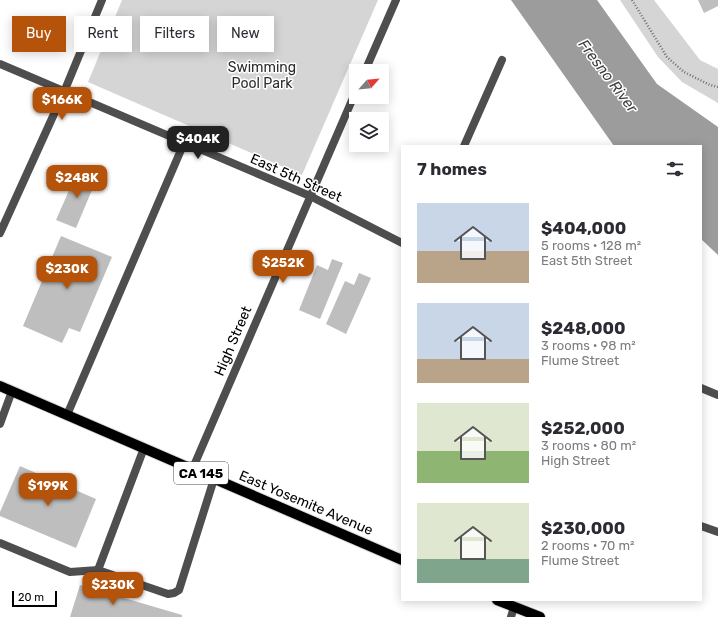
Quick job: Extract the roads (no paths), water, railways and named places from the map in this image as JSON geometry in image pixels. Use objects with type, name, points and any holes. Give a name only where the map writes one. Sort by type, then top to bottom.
[{"type":"main road","name":"East Yosemite Avenue","points":[[0,386],[401,560]]},
{"type":"main road","points":[[498,601],[513,612],[540,617]]},
{"type":"street","points":[[0,233],[64,92],[102,0]]},
{"type":"street","points":[[368,64],[393,2]]},
{"type":"street","points":[[464,145],[502,60]]},
{"type":"street","name":"East 5th Street","points":[[0,64],[310,196],[401,242]]},
{"type":"street","name":"High Street","points":[[192,470],[350,104]]},
{"type":"street","points":[[67,415],[184,143]]},
{"type":"street","points":[[702,388],[718,396]]},
{"type":"street","points":[[0,424],[12,391]]},
{"type":"street","points":[[98,570],[144,448]]},
{"type":"street","points":[[0,543],[70,572],[98,570],[168,594],[174,593],[179,590],[214,479]]},
{"type":"street","points":[[702,526],[718,532]]},
{"type":"water","name":"Fresno River","points":[[511,0],[597,0],[657,84],[718,127],[718,255],[702,240],[702,145],[613,145]]},
{"type":"park label","name":"Swimming Pool Park","points":[[262,76]]}]
